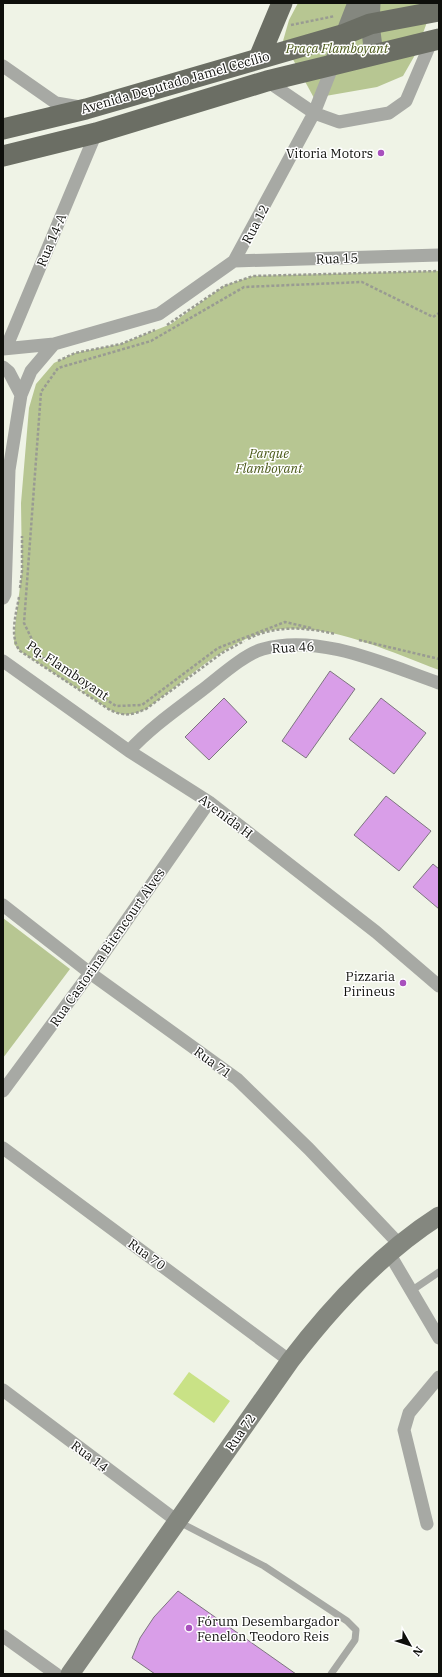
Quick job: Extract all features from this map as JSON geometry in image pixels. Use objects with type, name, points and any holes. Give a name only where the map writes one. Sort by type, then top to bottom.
[{"type":"main road","points":[[259,58],[282,3]]},
{"type":"main road","name":"Rua 12","points":[[333,65],[342,25],[357,3]]},
{"type":"main road","points":[[372,3],[370,24],[374,55]]},
{"type":"main road","name":"Avenida Deputado Jamel Cecílio","points":[[3,129],[86,108],[259,58],[342,25],[370,24],[439,10]]},
{"type":"main road","name":"Avenida Deputado Jamel Cecílio","points":[[3,156],[96,133],[267,81],[436,40]]},
{"type":"main road","name":"Rua 72","points":[[70,1674],[290,1361],[321,1321],[394,1249],[439,1216]]},
{"type":"street","points":[[267,81],[314,113],[339,122],[389,113],[406,101],[436,40]]},
{"type":"street","name":"Rua 12","points":[[54,344],[159,314],[234,261],[314,113],[333,65]]},
{"type":"street","points":[[3,66],[56,103],[86,108]]},
{"type":"street","name":"Rua 14-A","points":[[5,349],[96,133]]},
{"type":"street","name":"Rua 15","points":[[234,261],[439,255]]},
{"type":"street","points":[[5,349],[54,344]]},
{"type":"street","points":[[3,598],[5,594],[9,470],[21,395],[30,371],[54,344]]},
{"type":"street","points":[[3,367],[9,372],[21,395]]},
{"type":"street","name":"Rua 46","points":[[129,751],[143,736],[239,662],[262,649],[285,645],[322,646],[358,655],[439,683]]},
{"type":"street","name":"Avenida H","points":[[3,660],[129,751],[209,802],[376,932],[439,986]]},
{"type":"street","name":"Rua Castorina Bitencourt Alves","points":[[3,1091],[90,973],[209,802]]},
{"type":"street","name":"Rua 71","points":[[3,904],[90,973],[237,1079],[310,1149],[394,1249],[411,1291],[439,1338]]},
{"type":"street","name":"Rua 70","points":[[3,1148],[290,1361]]},
{"type":"street","points":[[427,1524],[404,1430],[409,1413],[439,1377]]},
{"type":"street","name":"Rua 14","points":[[3,1390],[177,1521]]},
{"type":"street","points":[[3,1636],[56,1674]]},
{"type":"lane","points":[[411,1291],[439,1272]]},
{"type":"lane","points":[[177,1521],[264,1566],[347,1621],[356,1630],[355,1640],[331,1674]]},
{"type":"path","points":[[288,26],[342,25]]},
{"type":"path","points":[[164,327],[171,324],[224,286],[253,276],[439,271]]},
{"type":"path","points":[[338,635],[285,622],[218,648],[142,705],[116,706],[40,656],[24,622],[41,392],[58,368],[152,341],[244,287],[362,282],[433,317],[439,313]]},
{"type":"path","points":[[54,363],[75,353],[121,344],[157,330]]},
{"type":"path","name":"Pq. Flamboyant","points":[[22,533],[22,571],[14,644],[20,651],[120,715],[133,714],[146,709],[222,652],[255,635],[280,629],[316,630]]},
{"type":"path","points":[[386,650],[356,639],[439,659]]},
{"type":"green space","name":"Praça Flamboyant","points":[[298,3],[434,3],[415,55],[403,76],[377,87],[314,98],[283,41],[289,20]]},
{"type":"green space","name":"Parque Flamboyant","points":[[439,271],[439,670],[382,648],[342,635],[302,629],[266,631],[230,647],[214,657],[146,709],[132,714],[120,714],[110,710],[20,651],[14,644],[22,571],[21,503],[29,408],[36,384],[54,363],[75,353],[121,344],[171,324],[224,286],[253,276]]},
{"type":"green space","points":[[3,918],[70,969],[3,1058]]},
{"type":"shaded area","points":[[189,1372],[230,1401],[214,1423],[173,1394]]},
{"type":"building","points":[[330,671],[355,689],[306,758],[282,741]]},
{"type":"building","points":[[224,698],[247,722],[209,760],[185,737]]},
{"type":"building","points":[[381,698],[426,733],[394,774],[349,739]]},
{"type":"building","points":[[386,796],[431,831],[399,871],[354,835]]},
{"type":"building","points":[[433,864],[439,869],[439,909],[413,887]]},
{"type":"building","name":"Fórum Desembargador Fenelon Teodoro Reis","points":[[178,1591],[296,1674],[155,1674],[132,1658],[140,1638],[154,1617]]},
{"type":"place","name":"Vitoria Motors","points":[[381,153]]},
{"type":"place","name":"Pizzaria Pirineus","points":[[403,983]]},
{"type":"place","name":"Fórum Desembargador Fenelon Teodoro Reis","points":[[189,1628]]}]
